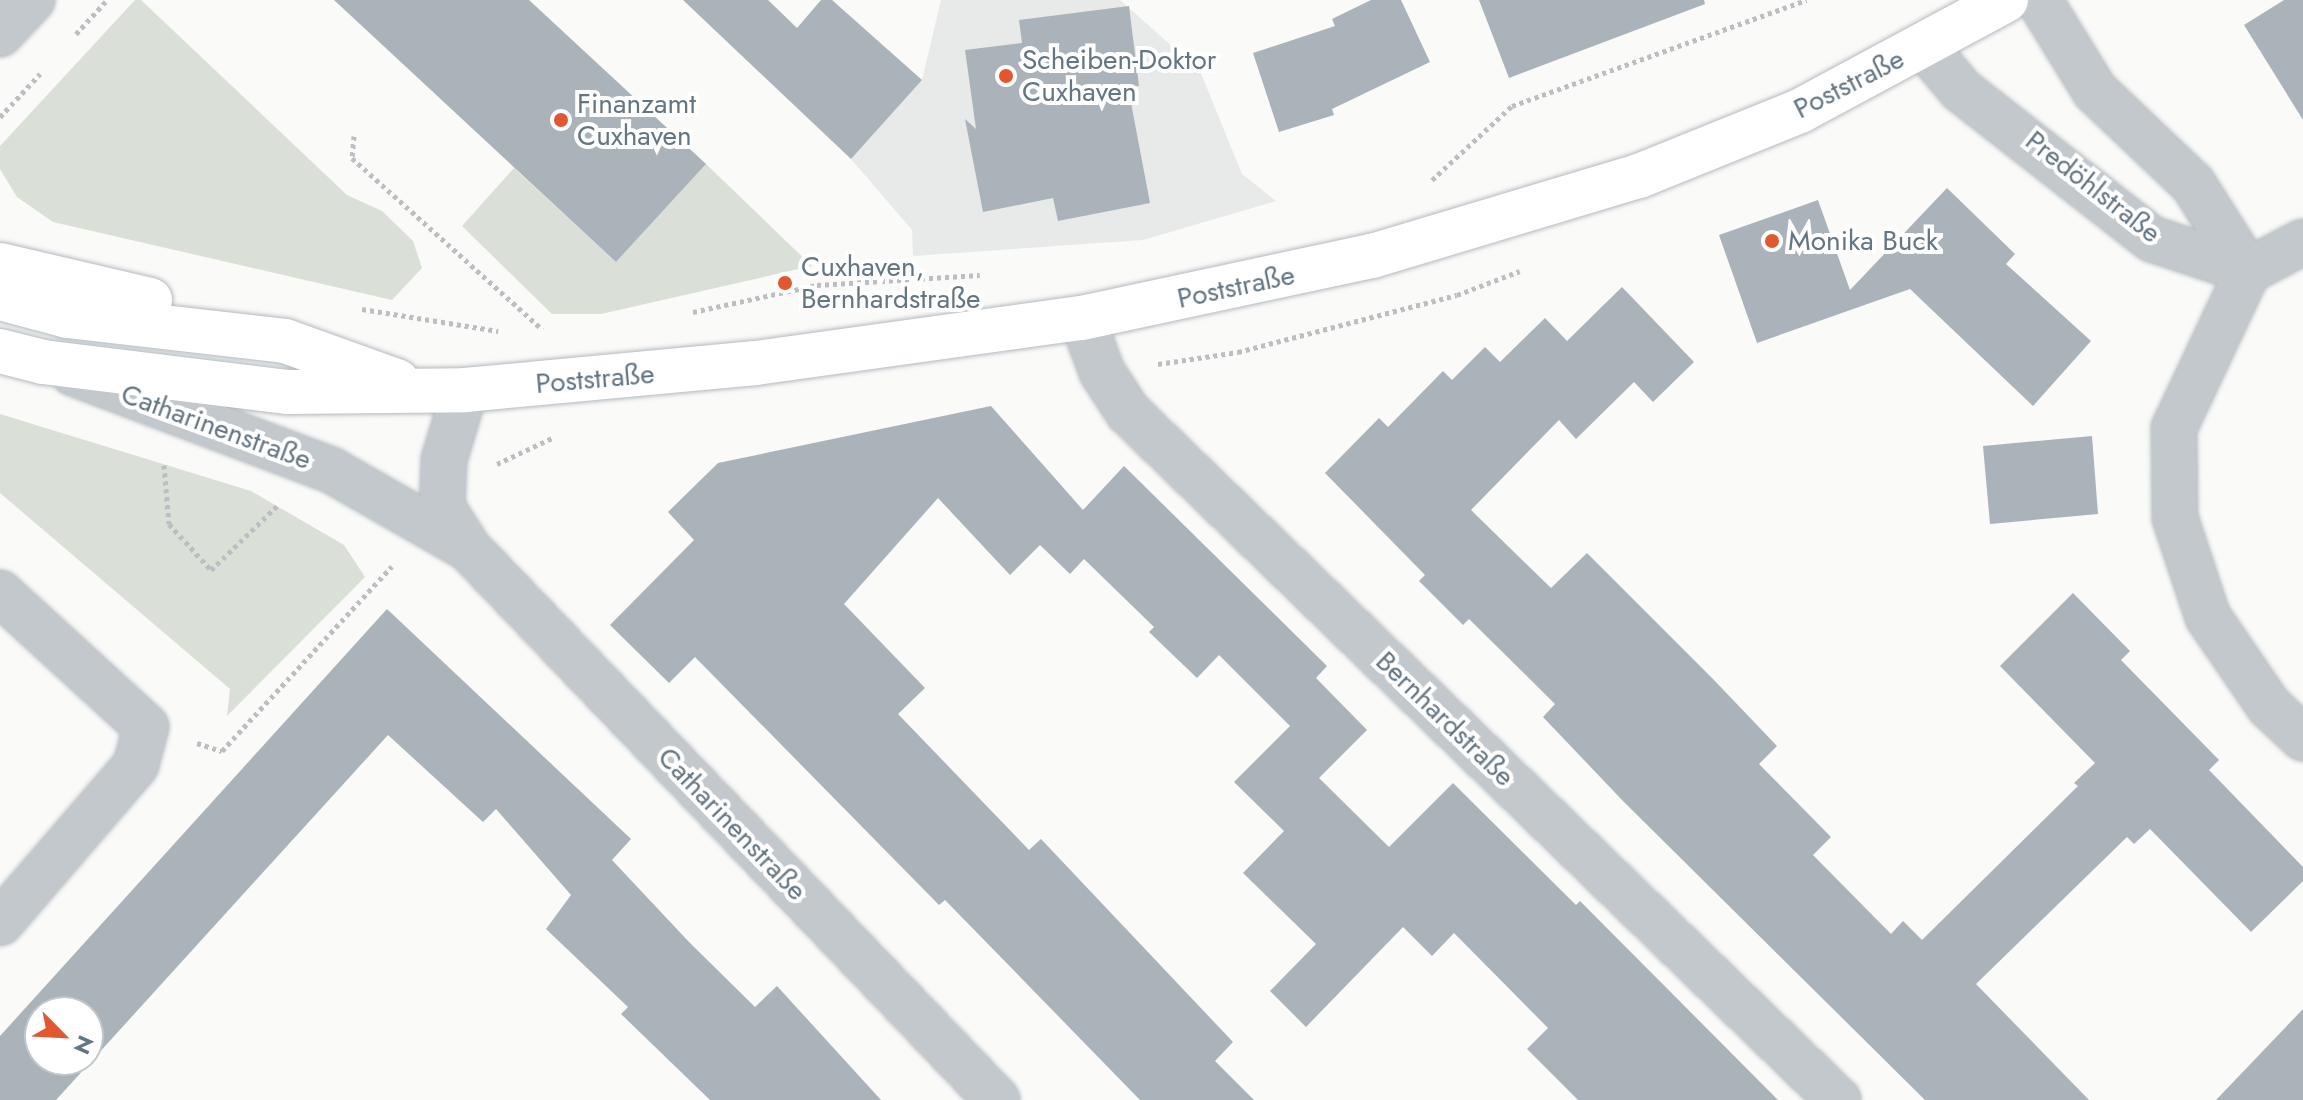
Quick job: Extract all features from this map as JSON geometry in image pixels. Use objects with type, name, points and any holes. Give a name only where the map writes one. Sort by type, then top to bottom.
[{"type":"street","points":[[0,34],[32,0]]},
{"type":"street","name":"Poststraße","points":[[0,351],[43,362],[288,392],[465,390],[756,363],[1082,318],[1372,256],[1639,176],[1800,111],[2006,0]]},
{"type":"street","points":[[2039,0],[2095,91],[2193,184],[2248,271]]},
{"type":"street","name":"Predöhlstraße","points":[[1923,45],[1961,90],[2152,239],[2248,271]]},
{"type":"street","points":[[2303,242],[2248,271],[2174,428],[2175,518],[2208,617],[2269,706],[2303,738]]},
{"type":"street","points":[[0,265],[233,317],[285,341]]},
{"type":"street","name":"Poststraße","points":[[0,298],[67,316],[285,341],[418,389]]},
{"type":"street","name":"Bernhardstraße","points":[[1082,318],[1102,372],[1128,412],[1838,1100]]},
{"type":"street","name":"Catharinenstraße","points":[[43,362],[331,470],[468,548]]},
{"type":"street","name":"Catharinenstraße","points":[[465,390],[444,460],[442,507],[468,548],[997,1100]]},
{"type":"street","points":[[0,593],[146,727],[136,765],[0,923]]},
{"type":"path","points":[[1428,184],[1512,106],[1806,0]]},
{"type":"path","points":[[354,136],[352,158],[551,338]]},
{"type":"path","points":[[687,314],[747,296],[817,285],[995,273]]},
{"type":"path","points":[[163,448],[169,524],[211,570],[284,499]]},
{"type":"path","points":[[146,727],[222,751],[399,559]]},
{"type":"shaded area","points":[[135,0],[141,0],[347,195],[382,211],[413,241],[422,268],[392,300],[53,222],[17,197],[0,169],[0,146]]},
{"type":"shaded area","points":[[941,0],[1120,0],[1200,71],[1242,174],[1276,201],[1143,240],[913,256],[912,230],[851,159],[922,80]]},
{"type":"shaded area","points":[[706,164],[812,266],[601,314],[552,314],[462,226],[514,168],[616,262]]},
{"type":"shaded area","points":[[0,414],[251,491],[344,545],[365,577],[227,716],[230,689],[0,493]]},
{"type":"building","name":"Finanzamt Cuxhaven","points":[[334,0],[529,0],[706,164],[616,262]]},
{"type":"building","points":[[683,0],[768,0],[797,28],[821,0],[832,0],[922,80],[851,159]]},
{"type":"building","points":[[1371,0],[1401,0],[1430,62],[1332,109],[1334,115],[1279,132],[1253,53],[1335,26],[1332,19]]},
{"type":"building","points":[[1479,0],[1704,0],[1705,4],[1509,78]]},
{"type":"building","points":[[2284,0],[2303,0],[2303,120],[2244,25]]},
{"type":"building","points":[[1129,6],[1139,86],[1128,87],[1150,203],[1058,221],[1053,198],[983,212],[965,119],[976,129],[965,50],[1022,43],[1019,20]]},
{"type":"building","points":[[1947,188],[2015,254],[2006,264],[2091,341],[2033,406],[1910,289],[1757,343],[1719,235],[1818,200],[1850,290]]},
{"type":"building","points":[[1622,287],[1694,362],[1653,402],[1634,382],[1576,439],[1559,420],[1471,510],[1551,588],[1587,553],[1712,678],[1777,746],[1759,764],[1831,837],[1813,855],[1891,934],[1903,921],[1922,940],[2078,786],[2074,783],[2095,763],[2000,666],[2073,593],[2130,651],[2121,660],[2219,760],[2209,770],[2303,867],[2303,881],[2251,932],[2150,829],[2134,844],[2127,837],[1976,984],[2089,1100],[1925,1100],[1623,801],[1543,717],[1555,704],[1469,619],[1463,625],[1419,581],[1425,575],[1325,473],[1379,418],[1388,427],[1443,371],[1452,380],[1485,347],[1500,362],[1545,318],[1567,341]]},
{"type":"building","points":[[991,406],[1083,510],[1124,466],[1327,666],[1316,678],[1367,730],[1319,778],[1389,847],[1453,783],[1576,905],[1580,901],[1778,1100],[1578,1100],[1527,1049],[1548,1028],[1454,933],[1432,956],[1403,927],[1306,1027],[1270,991],[1316,944],[1243,873],[1284,831],[1234,782],[1290,726],[1219,655],[1197,678],[1149,632],[1154,627],[1084,559],[1070,574],[1040,545],[1010,575],[938,498],[844,604],[925,688],[898,714],[1029,850],[1041,839],[1233,1042],[1215,1061],[1254,1100],[1140,1100],[945,900],[939,905],[695,657],[669,683],[610,625],[694,540],[668,512],[718,463]]},
{"type":"building","points":[[2092,436],[2098,514],[1990,524],[1983,446]]},
{"type":"building","points":[[387,609],[631,839],[612,860],[689,942],[755,1007],[777,986],[881,1100],[710,1100],[621,1014],[628,1007],[546,929],[571,895],[496,809],[483,822],[388,735],[104,1047],[104,996],[36,996]]},
{"type":"building","points":[[2303,1009],[2303,1100],[2216,1100]]},
{"type":"building","points":[[24,1010],[24,1076],[78,1076],[56,1100],[0,1100],[0,1036]]},
{"type":"place","name":"Scheiben-Doktor Cuxhaven","points":[[1006,76]]},
{"type":"place","name":"Finanzamt Cuxhaven","points":[[561,120]]},
{"type":"place","name":"Monika Buck","points":[[1772,241]]},
{"type":"place","name":"Cuxhaven, Bernhardstraße","points":[[785,283]]}]
